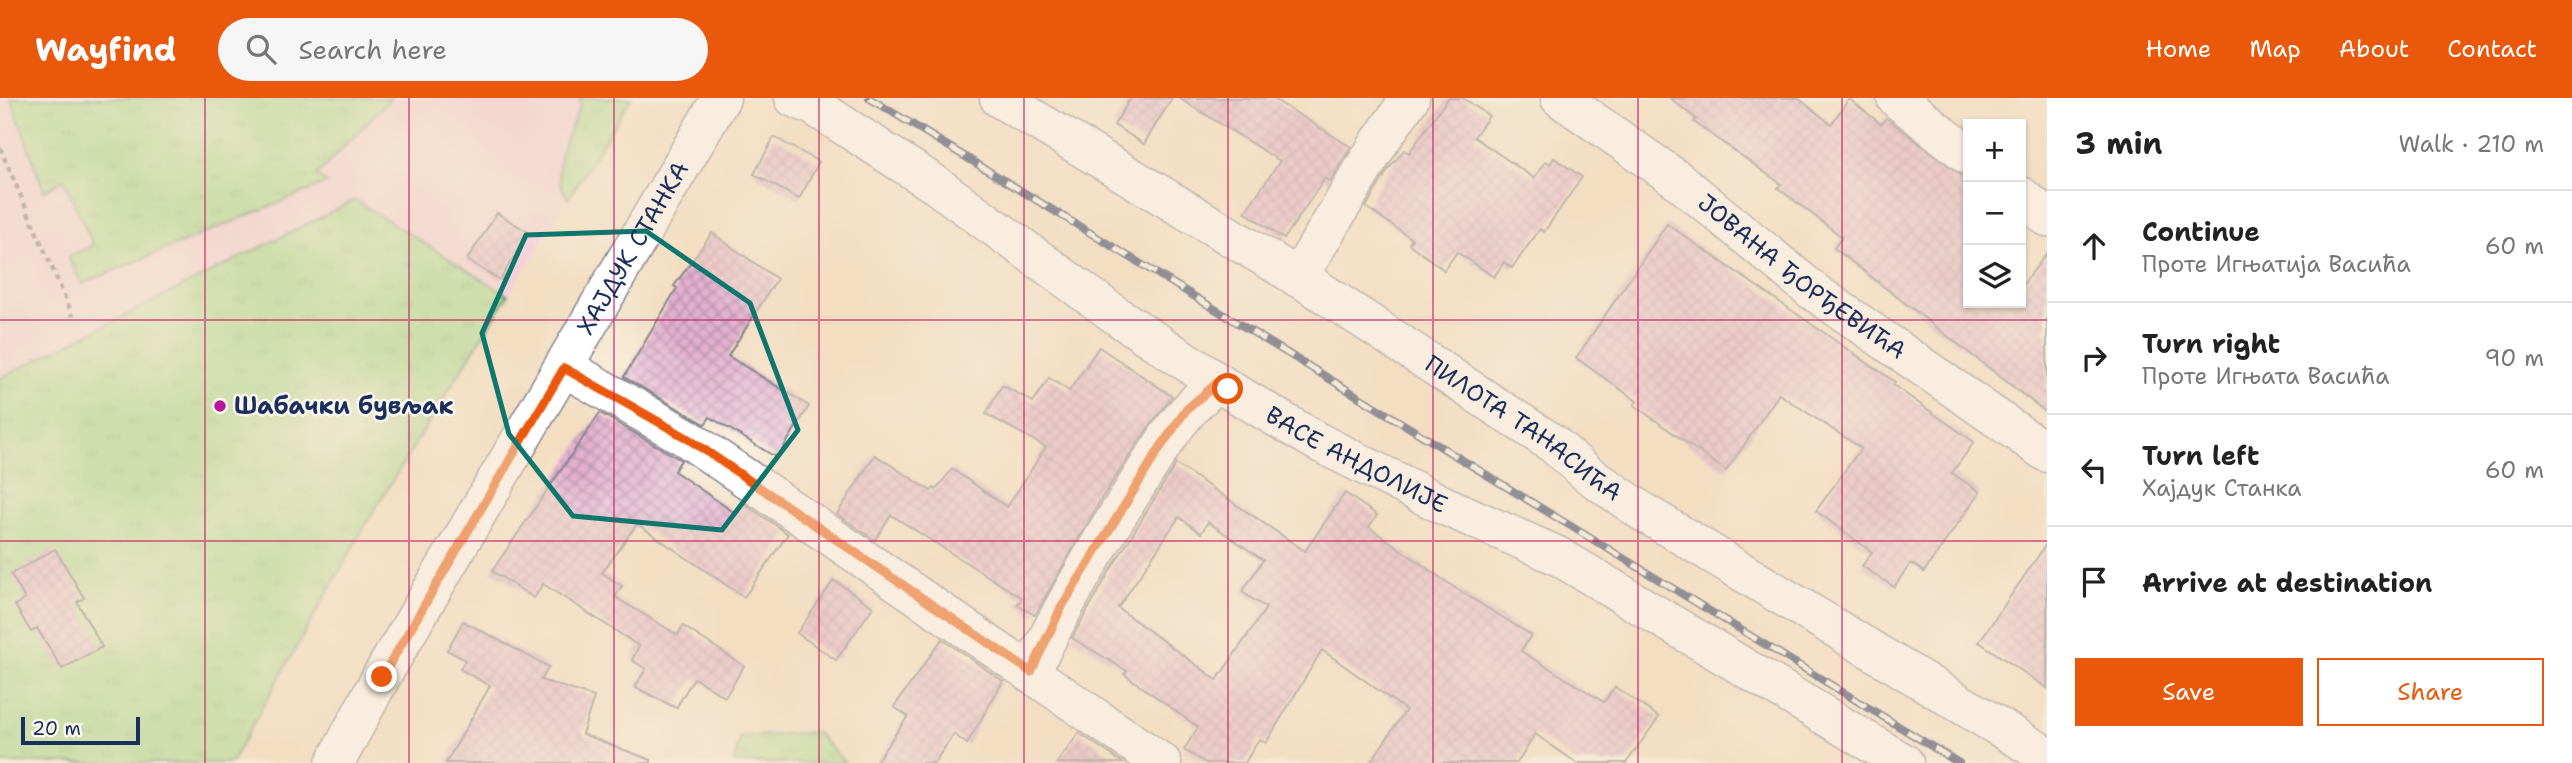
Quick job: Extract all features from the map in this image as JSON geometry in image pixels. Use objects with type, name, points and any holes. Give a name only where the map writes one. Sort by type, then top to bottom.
[{"type":"street","name":"ХАЈДУК СТАНКА","points":[[335,763],[382,677],[721,98]]},
{"type":"street","name":"ВАСЕ АНДОЛИЈЕ","points":[[794,98],[812,105],[936,185],[1120,318],[1217,383],[1318,442],[1443,505],[1558,556],[1904,763]]},
{"type":"street","name":"ПИЛОТА ТАНАСИЋА","points":[[999,98],[1298,278],[1500,407],[1643,512],[2047,756]]},
{"type":"street","points":[[1298,278],[1378,143],[1410,98]]},
{"type":"street","name":"ЈОВАНА ЂОРЂЕВИЋА","points":[[1560,98],[1678,180],[1813,290],[2047,453]]},
{"type":"street","points":[[1896,98],[1963,151]]},
{"type":"street","points":[[2026,200],[2047,217]]},
{"type":"street","points":[[564,368],[687,438],[1161,763]]},
{"type":"street","points":[[1031,672],[1061,608],[1160,448],[1186,410],[1217,383]]},
{"type":"path","points":[[0,148],[73,316]]},
{"type":"highlighted area","points":[[646,231],[750,303],[798,430],[722,530],[573,516],[509,434],[482,333],[526,235]]},
{"type":"shaded area","name":"Шабачки бувљак","points":[[0,98],[631,98],[370,517],[231,763],[0,763]]},
{"type":"green space","points":[[11,98],[391,98],[316,176],[327,183],[82,284],[68,257],[93,245],[64,180],[44,191]]},
{"type":"green space","points":[[579,98],[631,98],[568,199],[562,187],[559,164],[561,152],[580,105]]},
{"type":"green space","name":"Шабачки бувљак","points":[[355,200],[508,295],[370,517],[231,763],[0,763],[0,378]]},
{"type":"green space","points":[[816,732],[845,763],[734,763],[740,737]]},
{"type":"building","points":[[1131,98],[1172,98],[1144,144],[1114,125]]},
{"type":"building","points":[[1179,98],[1272,98],[1351,147],[1330,182],[1325,178],[1284,239],[1245,212],[1280,161]]},
{"type":"building","points":[[1448,98],[1463,98],[1489,116],[1474,137],[1534,178],[1546,161],[1550,164],[1554,158],[1582,177],[1544,232],[1540,229],[1512,268],[1504,262],[1494,277],[1457,252],[1444,270],[1409,244],[1412,239],[1366,207],[1388,170],[1404,150],[1409,153]]},
{"type":"building","points":[[1670,98],[1798,98],[1831,124],[1849,99],[1881,124],[1886,118],[1963,176],[1963,308],[2026,308],[2026,280],[2047,253],[2047,413],[1834,248],[1842,237],[1778,188],[1781,184],[1694,122],[1696,119]]},
{"type":"building","points":[[774,137],[819,162],[799,199],[754,174]]},
{"type":"building","points":[[497,213],[528,232],[500,280],[467,260]]},
{"type":"building","points":[[1667,224],[1895,382],[1893,385],[1974,442],[1952,473],[1980,492],[1924,572],[1911,563],[1894,587],[1862,566],[1872,552],[1816,511],[1861,448],[1779,394],[1726,471],[1634,405],[1637,401],[1576,358]]},
{"type":"building","points":[[712,233],[777,279],[728,356],[809,406],[777,458],[710,417],[705,424],[624,377],[677,288],[674,286]]},
{"type":"building","points":[[1099,347],[1172,396],[1100,501],[1035,615],[1017,605],[1022,598],[891,515],[875,540],[837,514],[875,455],[931,491],[934,488],[936,490],[952,469],[1007,507],[1046,447],[986,414],[1002,385],[1033,402],[1049,378],[1069,391]]},
{"type":"building","points":[[600,413],[681,460],[674,471],[735,513],[742,502],[788,534],[744,597],[637,524],[602,573],[622,586],[615,597],[678,635],[683,626],[744,666],[725,697],[694,678],[676,708],[635,687],[646,669],[632,660],[639,646],[543,584],[534,598],[492,571]]},
{"type":"building","points":[[1176,464],[1305,551],[1345,493],[1377,515],[1369,527],[1455,588],[1531,635],[1521,651],[1604,702],[1615,687],[1659,717],[1626,763],[1577,763],[1535,734],[1517,763],[1370,763],[1406,710],[1322,650],[1266,743],[1259,739],[1245,763],[1206,763],[1184,750],[1198,727],[1124,674],[1127,671],[1072,638]],"holes":[[[1179,517],[1201,533],[1208,522],[1263,560],[1242,592],[1266,608],[1217,680],[1118,608]]]},
{"type":"building","points":[[2047,543],[2047,688],[1979,642]]},
{"type":"building","points":[[55,549],[84,598],[77,602],[102,647],[62,669],[37,628],[31,632],[15,605],[25,599],[11,574]]},
{"type":"building","points":[[834,580],[873,607],[836,660],[797,633]]},
{"type":"building","points":[[463,621],[549,667],[541,680],[594,697],[582,734],[651,760],[651,763],[446,763],[490,686],[460,669],[465,660],[447,650]]},
{"type":"building","points":[[942,639],[1003,681],[967,744],[954,734],[934,763],[875,763],[908,716],[894,707]]},
{"type":"building","points":[[1079,733],[1123,763],[1057,763]]},
{"type":"railway","points":[[869,98],[1959,763]]},
{"type":"place","name":"Шабачки бувљак","points":[[220,406]]},
{"type":"route","points":[[382,677],[564,368],[687,438],[1031,672],[1061,608],[1186,410],[1217,383],[1228,389]]}]
